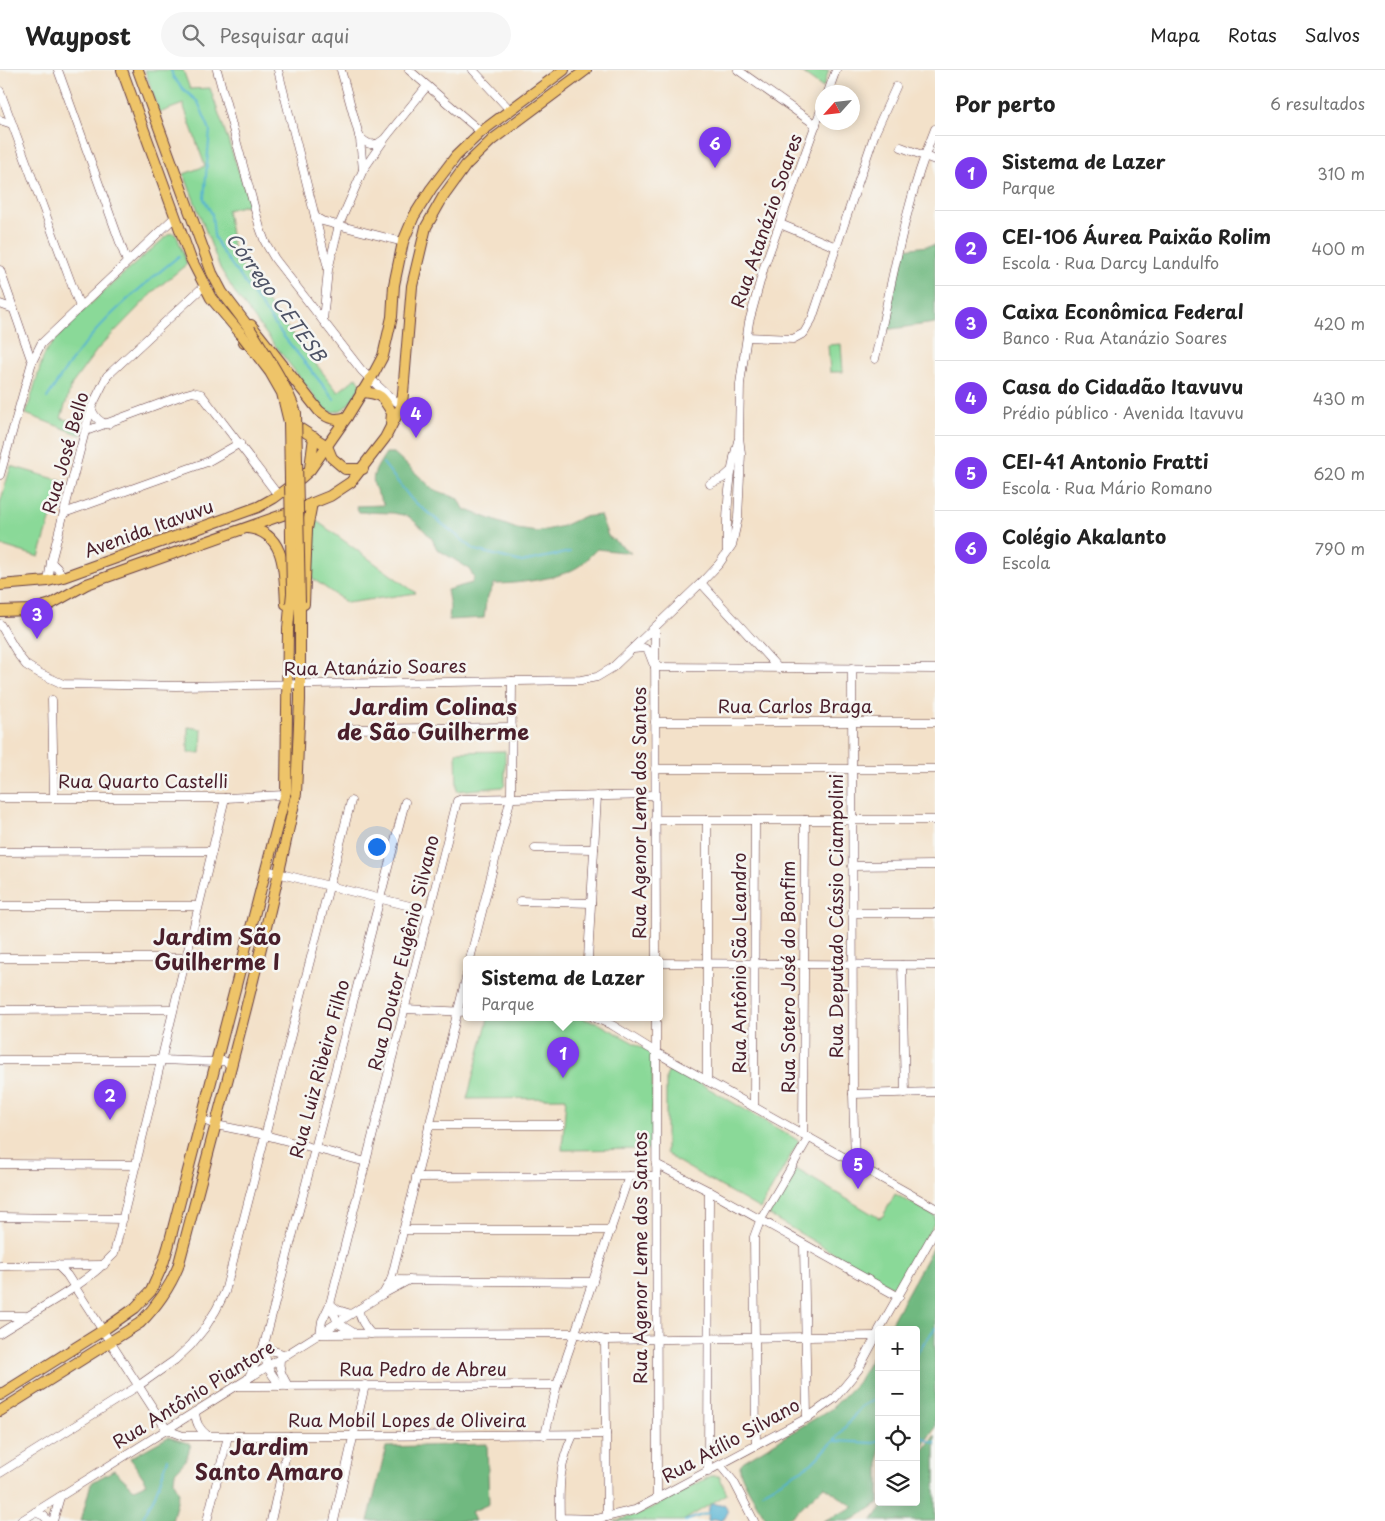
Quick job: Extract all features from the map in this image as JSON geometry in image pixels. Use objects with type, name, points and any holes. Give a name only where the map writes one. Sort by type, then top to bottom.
[{"type":"main road","points":[[122,70],[190,257],[204,286],[211,298],[245,332],[277,371],[290,394],[296,413],[295,603],[288,629]]},
{"type":"main road","points":[[138,70],[212,273],[245,332],[248,348],[276,388],[291,421],[326,446],[332,458],[345,469],[363,469]]},
{"type":"main road","name":"Avenida Itavuvu","points":[[0,611],[39,608],[51,604],[87,584],[288,513],[342,490],[351,482],[363,469],[385,438],[402,404],[412,286],[426,227],[443,197],[466,165],[496,137],[586,70]]},
{"type":"main road","points":[[555,93],[560,83],[558,72]]},
{"type":"main road","name":"Avenida Itavuvu","points":[[0,585],[48,581],[63,577],[258,507],[278,495],[310,470],[347,418],[383,356],[392,317],[394,285],[403,242],[414,216],[431,189],[456,156],[481,132],[558,72]]},
{"type":"main road","points":[[481,132],[488,136],[496,137]]},
{"type":"main road","points":[[222,292],[266,342],[319,410],[326,417],[336,421],[347,418]]},
{"type":"main road","points":[[362,392],[375,393],[384,401],[392,413],[390,427]]},
{"type":"main road","points":[[332,458],[331,449],[336,433]]},
{"type":"main road","points":[[310,470],[314,437]]},
{"type":"main road","name":"Avenida Itavuvu","points":[[288,513],[289,500],[301,478]]},
{"type":"main road","points":[[300,620],[303,613],[307,529],[312,503]]},
{"type":"main road","points":[[0,1395],[135,1308],[151,1291],[163,1264],[265,870],[298,770],[300,620],[295,603],[288,513]]},
{"type":"main road","points":[[0,1411],[140,1323],[157,1306],[172,1283],[178,1267],[280,873],[289,795],[288,629],[284,566],[273,540],[266,533],[258,529],[247,528]]},
{"type":"street","points":[[58,70],[127,262]]},
{"type":"street","points":[[218,70],[265,242],[275,258],[362,371],[392,399],[402,404]]},
{"type":"street","points":[[278,70],[328,270]]},
{"type":"street","points":[[341,70],[359,136],[362,170]]},
{"type":"street","points":[[409,70],[481,132]]},
{"type":"street","points":[[473,70],[510,110]]},
{"type":"street","points":[[738,70],[815,124]]},
{"type":"street","points":[[831,85],[836,70]]},
{"type":"street","points":[[323,320],[328,270],[339,225],[362,170],[427,86]]},
{"type":"street","points":[[747,338],[793,339],[804,333],[812,319],[875,133],[896,87]]},
{"type":"street","points":[[0,91],[80,307]]},
{"type":"street","points":[[0,120],[12,124]]},
{"type":"street","name":"Rua Atanázio Soares","points":[[727,552],[732,470],[739,437],[740,384],[749,322],[758,288],[815,128]]},
{"type":"street","points":[[875,359],[899,248],[924,156],[935,129]]},
{"type":"street","points":[[359,136],[364,142],[373,145],[386,137]]},
{"type":"street","points":[[901,147],[935,160]]},
{"type":"street","points":[[0,475],[32,362],[41,344],[175,217]]},
{"type":"street","points":[[315,218],[403,242]]},
{"type":"street","points":[[780,224],[836,247]]},
{"type":"street","points":[[0,270],[32,362]]},
{"type":"street","name":"Rua José Bello","points":[[48,581],[51,562],[91,408],[106,376],[204,286]]},
{"type":"street","points":[[307,300],[316,302],[325,294]]},
{"type":"street","points":[[0,304],[14,309]]},
{"type":"street","points":[[86,431],[110,424],[193,392],[201,394],[278,495]]},
{"type":"street","points":[[91,408],[94,416],[99,421],[110,424]]},
{"type":"street","name":"Rua Atanázio Soares","points":[[0,624],[26,665],[63,684],[176,686],[581,680],[597,677],[612,668],[701,583],[732,545],[736,534],[745,454],[739,437]]},
{"type":"street","points":[[64,513],[207,462],[240,443]]},
{"type":"street","points":[[710,484],[723,478],[732,470]]},
{"type":"street","points":[[730,491],[736,496],[739,507]]},
{"type":"street","points":[[51,562],[63,577]]},
{"type":"street","points":[[701,583],[780,669]]},
{"type":"street","name":"Rua Agenor Leme dos Santos","points":[[655,626],[656,956]]},
{"type":"street","name":"Rua Agenor Leme dos Santos","points":[[633,648],[648,650],[655,667]]},
{"type":"street","points":[[655,667],[935,669]]},
{"type":"street","name":"Rua Deputado Cássio Ciampolini","points":[[852,668],[852,965],[855,1163]]},
{"type":"street","points":[[471,956],[511,797],[512,681]]},
{"type":"street","points":[[52,700],[54,798]]},
{"type":"street","name":"Rua Carlos Braga","points":[[655,722],[935,722]]},
{"type":"street","points":[[352,729],[512,727]]},
{"type":"street","points":[[655,769],[935,770]]},
{"type":"street","name":"Rua Quarto Castelli","points":[[0,798],[225,798],[289,795]]},
{"type":"street","name":"Rua Doutor Eugênio Silvano","points":[[320,1334],[322,1321],[330,1304],[457,801],[462,799],[511,797],[655,795]]},
{"type":"street","points":[[588,956],[597,796]]},
{"type":"street","points":[[0,1333],[75,1288],[104,1265],[114,1254],[225,798]]},
{"type":"street","points":[[0,1474],[138,1386],[175,1360],[191,1345],[216,1310],[225,1292],[351,801]]},
{"type":"street","name":"Rua Luiz Ribeiro Filho","points":[[248,1379],[264,1344],[405,802]]},
{"type":"street","points":[[655,820],[935,820]]},
{"type":"street","points":[[707,820],[707,1081]]},
{"type":"street","name":"Rua Antônio São Leandro","points":[[754,1107],[755,820]]},
{"type":"street","name":"Rua Sotero José do Bonfim","points":[[805,820],[806,1136]]},
{"type":"street","points":[[535,848],[594,849]]},
{"type":"street","points":[[0,852],[212,851]]},
{"type":"street","points":[[852,866],[935,865]]},
{"type":"street","points":[[265,870],[430,910]]},
{"type":"street","points":[[520,901],[591,904]]},
{"type":"street","points":[[0,906],[198,906]]},
{"type":"street","points":[[852,913],[935,913]]},
{"type":"street","points":[[0,958],[186,958]]},
{"type":"street","points":[[663,963],[935,966]]},
{"type":"street","points":[[902,965],[905,1093]]},
{"type":"street","name":"Rua Antônio Piantore","points":[[383,1294],[391,1280],[463,990]]},
{"type":"street","points":[[0,1010],[174,1009]]},
{"type":"street","points":[[405,1009],[463,1012]]},
{"type":"street","points":[[602,1021],[935,1208]]},
{"type":"street","name":"Rua Agenor Leme dos Santos","points":[[656,1021],[657,1499]]},
{"type":"street","points":[[0,1060],[224,1061],[231,1065]]},
{"type":"street","points":[[656,1070],[665,1064],[678,1064]]},
{"type":"street","points":[[853,1094],[935,1092]]},
{"type":"street","points":[[201,1119],[216,1125],[265,1135],[366,1162]]},
{"type":"street","points":[[429,1125],[560,1125]]},
{"type":"street","points":[[756,1445],[754,1237],[760,1221],[806,1136]]},
{"type":"street","points":[[0,1164],[136,1164]]},
{"type":"street","points":[[656,1164],[709,1191],[899,1297]]},
{"type":"street","points":[[416,1177],[629,1176],[656,1178],[660,1174],[671,1172]]},
{"type":"street","points":[[545,1435],[557,1385],[629,1176]]},
{"type":"street","points":[[708,1472],[709,1191]]},
{"type":"street","points":[[0,1217],[123,1219]]},
{"type":"street","points":[[403,1230],[611,1230]]},
{"type":"street","name":"Rua Atílio Silvano","points":[[882,1326],[935,1231]]},
{"type":"street","points":[[804,1245],[807,1418]]},
{"type":"street","points":[[57,1265],[67,1275],[167,1430]]},
{"type":"street","points":[[0,1266],[104,1265]]},
{"type":"street","points":[[391,1280],[593,1282]]},
{"type":"street","name":"Rua Antônio Piantore","points":[[21,1521],[383,1294],[409,1280]]},
{"type":"street","points":[[330,1304],[338,1310],[351,1314]]},
{"type":"street","points":[[330,1304],[338,1323],[356,1334]]},
{"type":"street","points":[[360,1309],[359,1315],[371,1334]]},
{"type":"street","points":[[0,1316],[27,1316]]},
{"type":"street","points":[[320,1334],[575,1334],[605,1340],[806,1337],[875,1332]]},
{"type":"street","name":"Rua Atílio Silvano","points":[[573,1435],[564,1454],[559,1483],[560,1518],[597,1519],[635,1510],[807,1418],[835,1398],[858,1370],[875,1338]]},
{"type":"street","points":[[605,1340],[607,1517]]},
{"type":"street","points":[[264,1344],[283,1357],[279,1365],[284,1386]]},
{"type":"street","name":"Rua Luiz Ribeiro Filho","points":[[264,1344],[267,1367]]},
{"type":"street","points":[[267,1367],[284,1386]]},
{"type":"street","points":[[334,1521],[365,1385]]},
{"type":"street","name":"Rua Pedro de Abreu","points":[[236,1386],[557,1385]]},
{"type":"street","points":[[195,1412],[196,1422],[208,1436]]},
{"type":"street","name":"Rua Mobil Lopes de Oliveira","points":[[167,1430],[183,1436],[606,1434]]},
{"type":"street","points":[[207,1521],[228,1436]]},
{"type":"street","points":[[271,1521],[290,1436]]},
{"type":"street","points":[[720,1465],[734,1482],[754,1521]]},
{"type":"street","points":[[53,1521],[60,1497]]},
{"type":"street","points":[[35,1512],[44,1516],[48,1521]]},
{"type":"green space","points":[[145,70],[183,70],[190,89],[210,88],[250,204],[227,210],[233,247],[239,261],[257,289],[338,392],[357,377],[361,384],[355,396],[342,409],[331,411],[324,409],[237,296],[220,268],[184,174],[205,166],[183,104],[159,113]]},
{"type":"green space","points":[[798,70],[829,70],[824,85],[819,85]]},
{"type":"green space","points":[[173,233],[177,236],[187,264],[155,290],[97,350],[72,384],[61,418],[84,425],[81,435],[26,414],[46,351],[105,290],[169,234]]},
{"type":"green space","points":[[935,245],[935,323],[884,330],[904,249]]},
{"type":"green space","points":[[841,344],[843,372],[830,372],[828,345]]},
{"type":"green space","points":[[386,453],[394,453],[433,489],[459,499],[464,509],[517,529],[537,532],[563,526],[582,517],[600,515],[608,536],[631,553],[597,549],[579,566],[568,572],[524,582],[494,584],[486,601],[484,618],[449,620],[450,607],[447,590],[472,583],[474,577],[468,568],[437,549],[432,539],[408,516],[393,513],[359,512],[356,506],[384,505],[373,479]]},
{"type":"green space","points":[[11,466],[62,481],[39,557],[0,545],[0,503]]},
{"type":"green space","points":[[314,519],[416,593],[347,603],[309,576]]},
{"type":"green space","points":[[188,727],[202,729],[201,753],[188,753]]},
{"type":"green space","points":[[505,751],[505,784],[502,787],[457,791],[456,752]]},
{"type":"green space","points":[[487,1021],[596,1022],[652,1053],[653,1149],[562,1150],[566,1098],[467,1099]]},
{"type":"green space","points":[[673,1069],[799,1141],[760,1209],[666,1153],[666,1077],[669,1071]]},
{"type":"green space","points":[[796,1169],[879,1218],[883,1216],[895,1194],[935,1216],[935,1222],[897,1287],[893,1288],[769,1215]]},
{"type":"green space","points":[[935,1243],[935,1427],[920,1450],[920,1326],[889,1326]]},
{"type":"green space","points":[[875,1352],[875,1505],[848,1521],[823,1521],[854,1507],[824,1486],[792,1516],[780,1521],[768,1521],[740,1472],[741,1464],[831,1409],[857,1383]]},
{"type":"green space","points":[[935,1435],[935,1521],[872,1521],[883,1506],[920,1506],[920,1455]]},
{"type":"green space","points":[[168,1437],[191,1444],[186,1460],[175,1472],[174,1481],[179,1493],[172,1521],[81,1521],[91,1483],[114,1470],[134,1489],[147,1483],[130,1458]]},
{"type":"green space","points":[[487,1444],[489,1504],[471,1512],[475,1521],[368,1521],[386,1447]]},
{"type":"green space","points":[[711,1476],[719,1476],[727,1494],[683,1521],[615,1521],[642,1513]]},
{"type":"water","points":[[713,1503],[726,1506],[727,1512],[722,1521],[716,1519],[708,1521],[709,1507]]},
{"type":"waterway","name":"Córrego CETESB","points":[[171,70],[173,77],[183,89],[198,102],[210,130],[204,199],[212,214],[214,236],[221,250],[281,333],[334,399]]},
{"type":"waterway","points":[[47,398],[71,361],[98,328],[137,291],[179,256]]},
{"type":"waterway","name":"Córrego CETESB","points":[[383,463],[412,500],[475,550],[522,562],[570,552]]},
{"type":"waterway","points":[[920,1349],[935,1328]]},
{"type":"waterway","points":[[762,1492],[811,1464],[834,1441],[861,1407],[875,1398]]},
{"type":"waterway","points":[[920,1437],[935,1443]]},
{"type":"waterway","points":[[834,1441],[875,1442]]},
{"type":"waterway","points":[[141,1521],[155,1495],[168,1459]]},
{"type":"waterway","points":[[685,1521],[711,1512]]},
{"type":"place","name":"Colégio Akalanto","points":[[715,168]]},
{"type":"place","name":"Casa do Cidadão Itavuvu","points":[[416,438]]},
{"type":"place","name":"Caixa Econômica Federal","points":[[37,639]]},
{"type":"place","name":"Sistema de Lazer","points":[[563,1078]]},
{"type":"place","name":"CEI-106 Áurea Paixão Rolim","points":[[110,1120]]},
{"type":"place","name":"CEI-41 Antonio Fratti","points":[[858,1189]]},
{"type":"district","name":"Jardim Colinas de São Guilherme","points":[[433,720]]},
{"type":"district","name":"Jardim São Guilherme I","points":[[217,950]]},
{"type":"district","name":"Jardim Santo Amaro","points":[[269,1460]]}]
